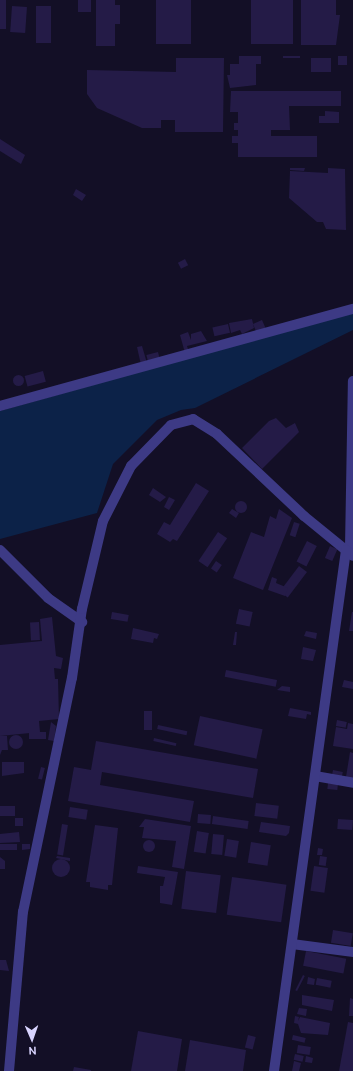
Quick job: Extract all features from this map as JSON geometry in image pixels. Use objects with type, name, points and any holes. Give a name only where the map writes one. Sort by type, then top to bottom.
[{"type":"street","points":[[0,406],[353,309]]},
{"type":"street","points":[[274,1071],[315,776],[350,550],[353,381]]},
{"type":"street","points":[[10,1071],[23,912],[82,622],[82,609],[100,535],[113,498],[142,453],[171,425],[180,421],[193,419],[207,426],[304,516],[350,550]]},
{"type":"street","points":[[0,550],[48,598],[82,622]]},
{"type":"street","points":[[315,776],[353,783]]},
{"type":"street","points":[[292,944],[353,952]]},
{"type":"water","points":[[353,312],[353,330],[195,408],[181,410],[157,420],[113,464],[97,513],[0,539],[0,411]]},
{"type":"building","points":[[0,0],[6,0],[6,29],[0,29]]},
{"type":"building","points":[[78,0],[91,0],[91,12],[78,12]]},
{"type":"building","points":[[96,0],[115,0],[115,5],[120,5],[120,24],[115,24],[115,46],[96,46]]},
{"type":"building","points":[[156,0],[191,0],[191,44],[156,44]]},
{"type":"building","points":[[251,0],[293,0],[293,44],[251,44]]},
{"type":"building","points":[[301,0],[336,0],[336,15],[340,15],[336,45],[301,45]]},
{"type":"building","points":[[12,6],[27,7],[25,33],[10,32]]},
{"type":"building","points":[[36,6],[51,6],[51,43],[36,43]]},
{"type":"building","points":[[239,56],[261,56],[261,64],[256,64],[256,85],[230,88],[227,75],[230,75],[230,64],[239,64]]},
{"type":"building","points":[[283,56],[300,56],[300,58],[283,58]]},
{"type":"building","points":[[338,56],[347,56],[347,65],[338,65]]},
{"type":"building","points":[[176,58],[224,58],[223,132],[175,132],[175,120],[161,120],[161,128],[142,128],[97,108],[87,94],[87,70],[176,72]]},
{"type":"building","points":[[311,58],[331,58],[331,72],[311,72]]},
{"type":"building","points":[[231,91],[341,91],[341,106],[289,106],[290,130],[271,130],[271,136],[317,136],[317,157],[238,157],[238,143],[232,143],[232,136],[238,136],[238,130],[234,130],[234,123],[238,123],[238,112],[230,112]]},
{"type":"building","points":[[325,111],[339,112],[339,123],[319,123],[319,116],[325,116]]},
{"type":"building","points":[[0,139],[25,155],[21,164],[0,151]]},
{"type":"building","points":[[290,168],[305,168],[304,171],[290,170]]},
{"type":"building","points":[[328,168],[345,169],[346,230],[326,229],[323,222],[317,222],[289,198],[290,171],[328,173]]},
{"type":"building","points":[[76,189],[86,195],[82,201],[73,195]]},
{"type":"building","points":[[185,259],[188,265],[181,269],[178,263]]},
{"type":"building","points":[[252,319],[254,328],[242,334],[240,330],[231,333],[229,323]]},
{"type":"building","points":[[262,320],[266,329],[257,333],[253,324]]},
{"type":"building","points":[[228,324],[230,333],[214,336],[212,328]]},
{"type":"building","points":[[201,331],[207,341],[187,346],[189,352],[185,353],[180,335],[188,332],[191,340],[191,334]]},
{"type":"building","points":[[142,346],[147,363],[141,365],[137,347]]},
{"type":"building","points":[[158,352],[160,360],[148,363],[146,355]]},
{"type":"building","points":[[43,371],[46,382],[27,387],[25,376]]},
{"type":"building","points":[[16,375],[20,375],[22,376],[22,384],[16,385],[13,382],[13,378]]},
{"type":"building","points":[[276,418],[286,428],[295,423],[299,432],[262,469],[242,448],[269,421]]},
{"type":"building","points":[[196,483],[209,491],[177,541],[173,539],[170,542],[157,534],[164,522],[170,525]]},
{"type":"building","points":[[153,488],[166,497],[160,502],[149,495]]},
{"type":"building","points":[[169,497],[175,500],[169,510],[164,507]]},
{"type":"building","points":[[239,501],[243,501],[247,507],[243,513],[239,513],[235,509],[235,505]]},
{"type":"building","points":[[232,509],[239,513],[236,518],[229,513]]},
{"type":"building","points":[[279,509],[292,518],[263,590],[233,578],[251,532],[264,537],[270,516],[276,519]]},
{"type":"building","points":[[294,522],[300,524],[295,537],[290,535]]},
{"type":"building","points":[[218,532],[227,538],[208,567],[198,561]]},
{"type":"building","points":[[307,541],[317,546],[306,566],[297,561]]},
{"type":"building","points":[[330,546],[337,549],[332,561],[325,558]]},
{"type":"building","points":[[216,561],[222,565],[217,572],[211,568]]},
{"type":"building","points":[[299,566],[307,572],[288,598],[280,592]]},
{"type":"building","points":[[272,577],[277,579],[276,583],[288,588],[285,596],[268,590]]},
{"type":"building","points":[[239,609],[253,612],[250,627],[236,624]]},
{"type":"building","points":[[112,612],[129,615],[128,622],[111,619]]},
{"type":"building","points":[[352,612],[353,631],[349,631]]},
{"type":"building","points":[[52,617],[56,656],[63,658],[61,669],[54,668],[55,679],[58,679],[59,719],[39,721],[40,732],[0,736],[0,645],[42,641],[40,619]]},
{"type":"building","points":[[30,622],[39,622],[40,640],[31,640]]},
{"type":"building","points":[[133,628],[159,634],[157,639],[154,638],[153,643],[131,639]]},
{"type":"building","points":[[306,631],[317,633],[316,639],[304,636]]},
{"type":"building","points":[[235,632],[237,632],[236,645],[233,645]]},
{"type":"building","points":[[303,647],[316,650],[313,661],[301,659]]},
{"type":"building","points":[[226,670],[277,680],[276,687],[225,677]]},
{"type":"building","points":[[344,680],[353,682],[353,689],[342,687]]},
{"type":"building","points":[[282,686],[290,687],[290,692],[277,690]]},
{"type":"building","points":[[290,708],[311,712],[311,715],[307,714],[306,719],[288,716]]},
{"type":"building","points":[[144,711],[152,711],[152,730],[144,730]]},
{"type":"building","points":[[200,716],[263,729],[256,759],[194,745]]},
{"type":"building","points":[[337,720],[347,722],[346,728],[336,726]]},
{"type":"building","points":[[51,722],[56,726],[54,741],[48,740]]},
{"type":"building","points":[[348,723],[353,724],[353,749],[333,746],[336,727],[347,729]]},
{"type":"building","points":[[158,725],[187,731],[187,735],[157,729]]},
{"type":"building","points":[[29,732],[46,732],[46,739],[29,739]]},
{"type":"building","points":[[16,735],[21,737],[23,742],[21,747],[16,749],[11,747],[9,742],[11,737]]},
{"type":"building","points":[[0,736],[7,736],[8,750],[2,750],[0,755]]},
{"type":"building","points":[[154,738],[176,743],[176,746],[153,741]]},
{"type":"building","points":[[96,741],[258,769],[253,798],[102,772],[100,785],[194,801],[190,822],[68,801],[74,767],[91,770]]},
{"type":"building","points":[[350,752],[353,753],[353,779],[346,777]]},
{"type":"building","points":[[2,762],[24,762],[24,773],[2,776]]},
{"type":"building","points":[[41,767],[45,768],[42,780],[38,779]]},
{"type":"building","points":[[333,770],[343,772],[341,779],[332,777]]},
{"type":"building","points":[[328,783],[338,784],[337,790],[327,789]]},
{"type":"building","points":[[256,803],[279,806],[277,819],[254,816]]},
{"type":"building","points":[[0,806],[15,806],[15,816],[0,816]]},
{"type":"building","points":[[70,807],[88,810],[86,820],[68,817]]},
{"type":"building","points":[[198,814],[211,815],[210,824],[197,823]]},
{"type":"building","points":[[213,816],[249,821],[248,829],[212,824]]},
{"type":"building","points":[[15,818],[23,818],[23,826],[15,826]]},
{"type":"building","points":[[145,819],[191,826],[184,869],[172,867],[176,841],[142,838],[144,827],[139,827]]},
{"type":"building","points":[[338,819],[353,820],[352,830],[337,829]]},
{"type":"building","points":[[261,822],[290,826],[289,833],[286,836],[259,832]]},
{"type":"building","points":[[62,824],[68,825],[63,856],[57,855]]},
{"type":"building","points":[[95,825],[118,828],[112,885],[108,885],[108,890],[90,887],[90,882],[86,882]]},
{"type":"building","points":[[197,831],[209,833],[206,854],[194,852]]},
{"type":"building","points":[[19,832],[20,842],[0,843],[0,834]]},
{"type":"building","points":[[213,834],[224,835],[222,855],[211,854]]},
{"type":"building","points":[[227,839],[239,841],[236,858],[224,856]]},
{"type":"building","points":[[149,840],[153,842],[155,846],[153,850],[149,852],[145,850],[143,846],[145,842]]},
{"type":"building","points":[[251,842],[271,845],[267,866],[248,863]]},
{"type":"building","points":[[0,844],[17,844],[17,850],[0,850]]},
{"type":"building","points":[[22,844],[30,844],[30,849],[22,850]]},
{"type":"building","points":[[318,848],[323,849],[322,855],[317,855]]},
{"type":"building","points":[[57,856],[70,858],[70,861],[56,858]]},
{"type":"building","points":[[320,856],[327,857],[326,866],[319,865]]},
{"type":"building","points":[[0,857],[5,861],[5,869],[0,869]]},
{"type":"building","points":[[61,859],[67,862],[70,868],[67,874],[61,877],[55,874],[52,868],[55,862]]},
{"type":"building","points":[[138,866],[178,872],[172,905],[160,903],[160,886],[163,886],[165,877],[137,873]]},
{"type":"building","points":[[314,866],[328,868],[324,893],[311,891]]},
{"type":"building","points":[[186,871],[221,875],[216,913],[181,909]]},
{"type":"building","points":[[232,877],[286,885],[281,922],[227,915]]},
{"type":"building","points":[[333,930],[353,933],[351,946],[331,943]]},
{"type":"building","points":[[306,951],[346,959],[343,974],[303,966]]},
{"type":"building","points":[[0,960],[6,960],[9,971],[0,970]]},
{"type":"building","points":[[303,975],[305,976],[297,991],[295,990]]},
{"type":"building","points":[[308,977],[315,979],[314,985],[307,984]]},
{"type":"building","points":[[317,978],[332,981],[330,988],[316,985]]},
{"type":"building","points":[[302,995],[334,1000],[332,1011],[302,1005]]},
{"type":"building","points":[[350,998],[353,999],[353,1016],[349,1016]]},
{"type":"building","points":[[299,1008],[307,1009],[306,1016],[297,1014]]},
{"type":"building","points":[[295,1016],[299,1017],[298,1021],[300,1017],[330,1023],[328,1035],[301,1033],[298,1024],[294,1023]]},
{"type":"building","points":[[348,1022],[353,1023],[353,1071],[339,1071]]},
{"type":"building","points":[[138,1031],[182,1039],[177,1071],[131,1071]]},
{"type":"building","points":[[248,1035],[256,1037],[253,1050],[245,1048]]},
{"type":"building","points":[[293,1035],[306,1038],[305,1043],[292,1040]]},
{"type":"building","points":[[190,1040],[246,1050],[243,1071],[185,1071]]},
{"type":"building","points":[[298,1045],[311,1047],[310,1055],[297,1053]]},
{"type":"building","points":[[295,1054],[304,1056],[302,1062],[294,1060]]},
{"type":"building","points":[[306,1056],[313,1058],[312,1063],[305,1062]]},
{"type":"building","points":[[294,1061],[301,1063],[299,1071],[292,1071]]},
{"type":"building","points":[[74,1067],[91,1070],[91,1071],[73,1071]]}]
